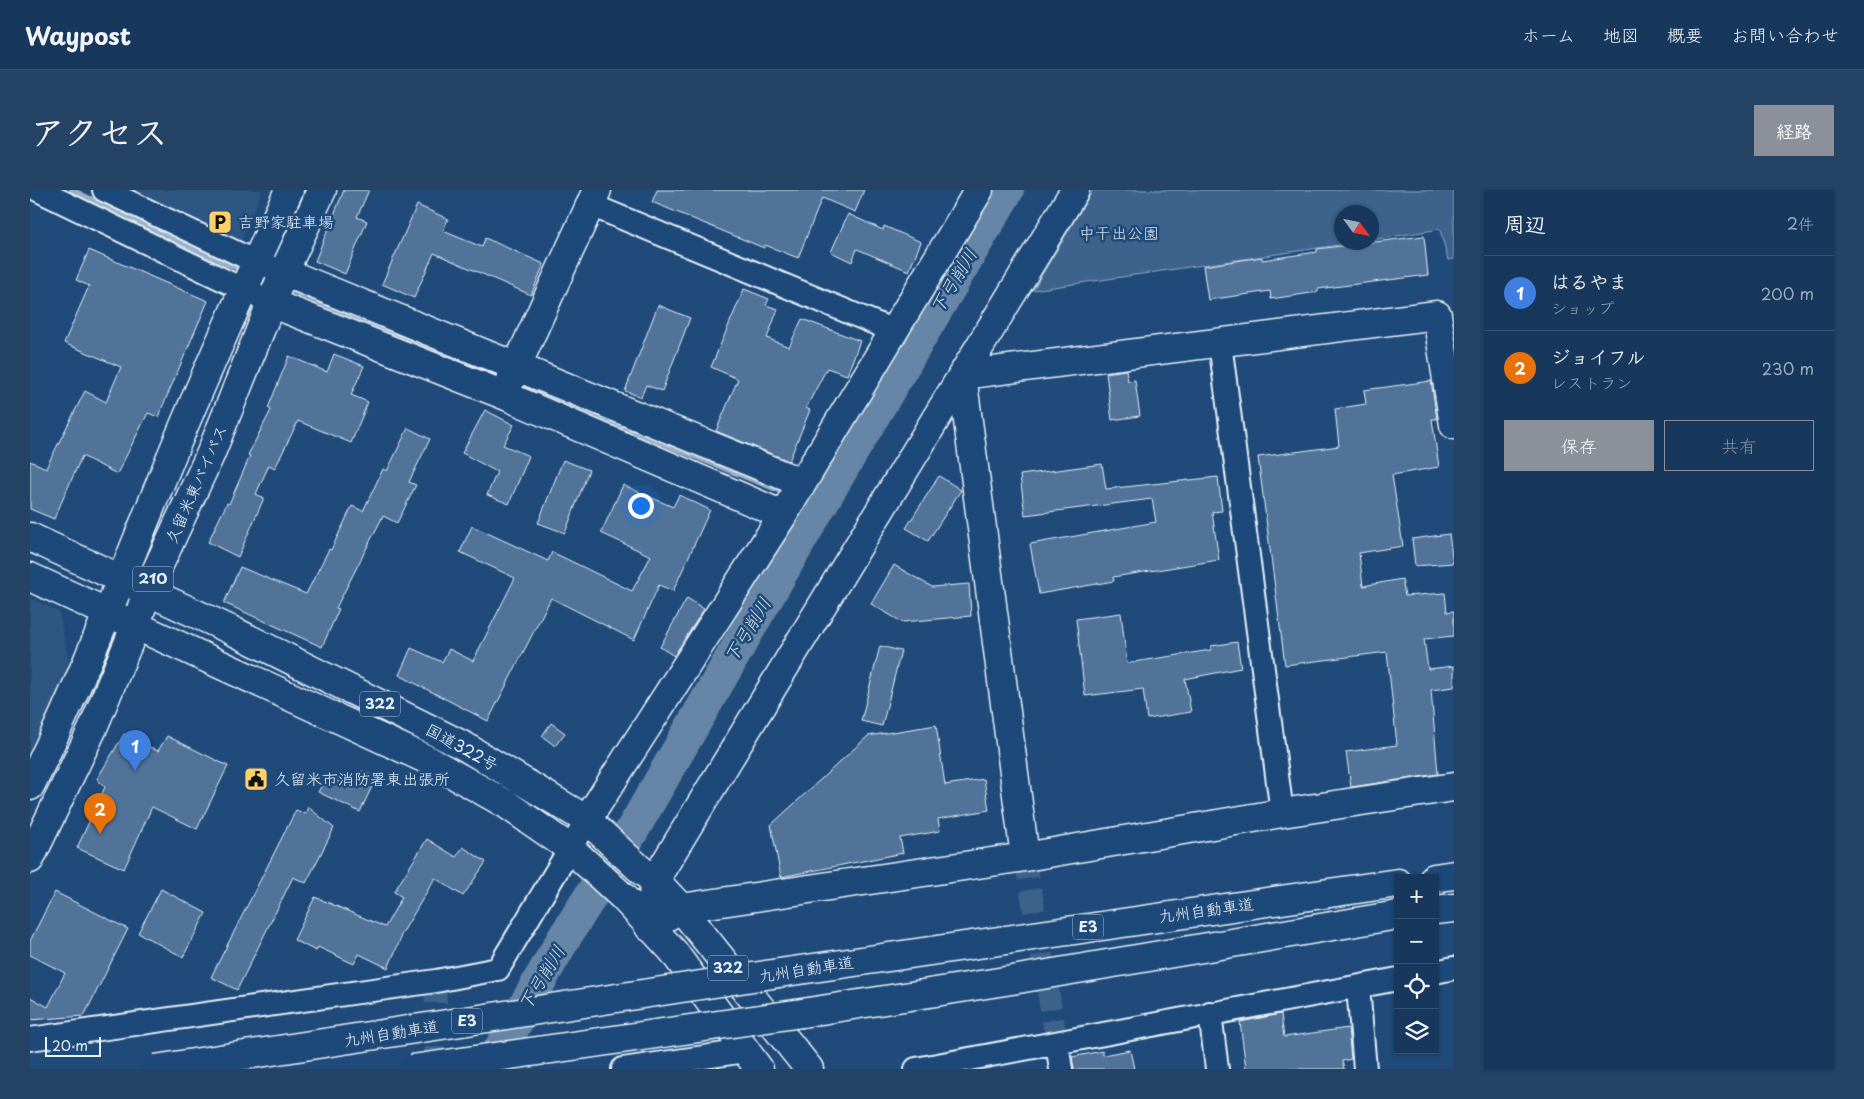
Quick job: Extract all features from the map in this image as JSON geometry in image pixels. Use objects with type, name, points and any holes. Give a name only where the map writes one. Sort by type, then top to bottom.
[{"type":"main road","name":"久留米東バイパス","points":[[30,786],[108,614],[250,275],[289,190]]},
{"type":"main road","name":"久留米東バイパス","points":[[30,859],[92,730],[136,625],[148,591],[211,453],[278,287],[322,190]]},
{"type":"main road","points":[[595,827],[979,190]]},
{"type":"main road","points":[[649,927],[649,876],[962,375],[1075,190]]},
{"type":"main road","points":[[504,395],[594,198]]},
{"type":"main road","points":[[278,287],[517,366],[802,483]]},
{"type":"main road","points":[[278,287],[504,395],[783,515]]},
{"type":"main road","points":[[962,375],[1437,315],[1454,425]]},
{"type":"main road","points":[[962,375],[1025,857]]},
{"type":"main road","name":"国道322号","points":[[30,537],[231,630],[464,746],[595,827],[681,908],[809,1069]]},
{"type":"main road","name":"国道322号","points":[[30,576],[108,614],[136,625],[428,760],[506,804],[578,855],[622,896],[673,951],[752,1060]]},
{"type":"main road","points":[[649,927],[681,908],[1025,857],[1282,813],[1454,787]]},
{"type":"main road","points":[[1439,877],[1454,875]]},
{"type":"main road","name":"九州自動車道","points":[[155,1069],[779,974],[1394,884]]},
{"type":"main road","points":[[1439,910],[1454,908]]},
{"type":"main road","points":[[412,1069],[1018,979],[1394,915]]},
{"type":"street","points":[[38,190],[278,287]]},
{"type":"street","points":[[104,190],[250,275],[278,287]]},
{"type":"street","points":[[594,198],[894,331]]},
{"type":"street","points":[[1220,343],[1282,813]]},
{"type":"street","points":[[30,1039],[436,981],[498,969],[578,855],[595,827]]},
{"type":"street","points":[[1439,971],[1454,968]]},
{"type":"street","points":[[916,1069],[1394,980]]},
{"type":"street","points":[[1358,986],[1365,1069]]},
{"type":"street","points":[[1210,1013],[1217,1069]]},
{"type":"street","points":[[1057,1044],[1061,1069]]},
{"type":"street","points":[[623,1069],[752,1060]]},
{"type":"shaded area","name":"吉野家駐車場","points":[[120,190],[262,190],[239,247]]},
{"type":"shaded area","points":[[30,598],[59,612],[70,668],[30,751]]},
{"type":"green space","name":"中干出公園","points":[[1093,190],[1454,190],[1454,259],[1448,260],[1440,229],[1379,239],[1379,205],[1334,205],[1334,246],[1033,290]]},
{"type":"building","points":[[344,190],[369,190],[357,217],[367,221],[345,274],[315,261]]},
{"type":"building","points":[[657,190],[864,190],[855,212],[822,198],[798,258],[765,245],[764,248],[652,202]]},
{"type":"building","points":[[417,205],[448,219],[443,231],[482,247],[485,238],[544,264],[531,295],[434,253],[414,298],[382,284]]},
{"type":"building","points":[[848,214],[883,230],[884,226],[921,242],[909,271],[857,249],[852,262],[831,252]]},
{"type":"building","points":[[1424,236],[1428,275],[1318,289],[1318,292],[1271,299],[1270,291],[1208,300],[1203,266],[1262,257],[1262,260],[1317,252],[1317,249],[1334,247],[1334,250],[1379,250],[1379,241]]},
{"type":"building","points":[[89,250],[208,301],[158,417],[148,413],[117,474],[82,456],[54,519],[30,509],[30,461],[46,468],[85,391],[106,402],[121,367],[64,343],[89,286],[76,280]]},
{"type":"building","points":[[744,289],[769,299],[766,305],[778,309],[767,338],[789,347],[802,319],[860,341],[847,375],[827,368],[806,408],[810,410],[789,461],[716,431],[738,379],[711,367]]},
{"type":"building","points":[[658,305],[690,318],[662,391],[646,385],[641,397],[625,391]]},
{"type":"building","points":[[334,354],[364,366],[351,395],[368,402],[351,443],[298,421],[275,468],[269,465],[256,494],[264,498],[238,557],[208,542],[227,503],[229,504],[250,456],[248,455],[271,410],[268,408],[289,356],[327,372]]},
{"type":"building","points":[[1126,370],[1128,381],[1135,380],[1140,416],[1112,420],[1106,373]]},
{"type":"building","points":[[1431,381],[1437,419],[1432,419],[1439,467],[1392,475],[1403,546],[1359,553],[1363,586],[1402,579],[1405,596],[1445,593],[1447,612],[1454,611],[1454,636],[1424,639],[1428,669],[1454,666],[1454,687],[1431,690],[1438,774],[1351,787],[1346,752],[1397,745],[1387,652],[1285,665],[1258,457],[1339,446],[1335,409],[1366,404],[1364,390]]},
{"type":"building","points":[[485,410],[514,425],[503,445],[529,456],[509,504],[487,495],[497,472],[462,453]]},
{"type":"building","points":[[408,428],[430,439],[409,482],[416,485],[397,523],[383,516],[336,608],[339,609],[322,647],[224,603],[240,567],[306,594],[329,549],[331,550],[352,506],[363,511],[383,469],[387,471]]},
{"type":"building","points":[[563,460],[589,470],[565,533],[538,523]]},
{"type":"building","points":[[1102,464],[1106,489],[1218,477],[1222,511],[1212,512],[1219,560],[1113,577],[1114,581],[1039,594],[1030,544],[1156,522],[1152,499],[1025,515],[1020,475]]},
{"type":"building","points":[[939,476],[961,490],[928,541],[906,528]]},
{"type":"building","points":[[623,485],[673,507],[679,495],[710,510],[673,591],[659,585],[634,640],[551,598],[488,721],[399,675],[411,648],[442,662],[449,649],[473,661],[515,578],[460,552],[472,526],[548,561],[552,552],[632,591],[651,556],[601,533]]},
{"type":"building","points":[[1449,534],[1453,563],[1415,566],[1412,539]]},
{"type":"building","points":[[894,565],[932,587],[969,584],[971,616],[902,622],[871,604]]},
{"type":"building","points":[[687,598],[704,609],[674,656],[660,647]]},
{"type":"building","points":[[1121,613],[1127,663],[1211,650],[1211,646],[1237,642],[1241,668],[1185,679],[1191,712],[1147,719],[1143,689],[1085,696],[1076,619]]},
{"type":"building","points":[[880,646],[901,651],[882,726],[861,721]]},
{"type":"building","points":[[551,723],[565,733],[555,746],[542,736]]},
{"type":"building","points":[[936,725],[945,785],[984,779],[989,810],[938,819],[940,831],[900,838],[903,853],[781,877],[771,825],[868,736]]},
{"type":"building","points":[[124,734],[158,751],[167,736],[228,766],[197,829],[152,807],[124,869],[77,848],[105,787],[97,779]]},
{"type":"building","points":[[362,771],[376,778],[360,812],[318,792],[328,775],[353,790]]},
{"type":"building","points":[[308,807],[334,828],[306,883],[293,877],[237,990],[211,977],[296,810],[305,814]]},
{"type":"building","points":[[427,839],[456,857],[463,847],[486,862],[463,896],[435,878],[400,937],[388,968],[359,954],[354,964],[318,947],[316,951],[294,940],[315,897],[385,927],[402,897],[394,892]]},
{"type":"building","points":[[161,889],[206,913],[183,957],[138,933]]},
{"type":"building","points":[[55,892],[128,929],[84,1016],[30,1020],[30,997],[48,1007],[65,973],[30,955],[30,941]]},
{"type":"building","points":[[1281,1014],[1284,1037],[1348,1028],[1351,1059],[1342,1061],[1344,1069],[1246,1069],[1240,1022]]},
{"type":"building","points":[[1130,1050],[1134,1069],[1074,1069],[1072,1057],[1102,1051],[1103,1055]]},
{"type":"waterway","points":[[72,190],[203,254],[244,271]]},
{"type":"waterway","name":"下弓削川","points":[[489,1069],[564,938],[630,834],[819,507],[1007,190]]},
{"type":"waterway","points":[[285,288],[503,378]]},
{"type":"waterway","points":[[516,384],[788,494]]},
{"type":"waterway","points":[[801,500],[819,507]]},
{"type":"tunnel","points":[[1025,857],[1057,1044]]},
{"type":"tunnel","points":[[435,1069],[436,981]]},
{"type":"place","name":"吉野家駐車場","points":[[220,222]]},
{"type":"place","name":"はるやま","points":[[135,771]]},
{"type":"place","name":"久留米市消防署東出張所","points":[[256,779]]},
{"type":"place","name":"ジョイフル","points":[[100,834]]}]
